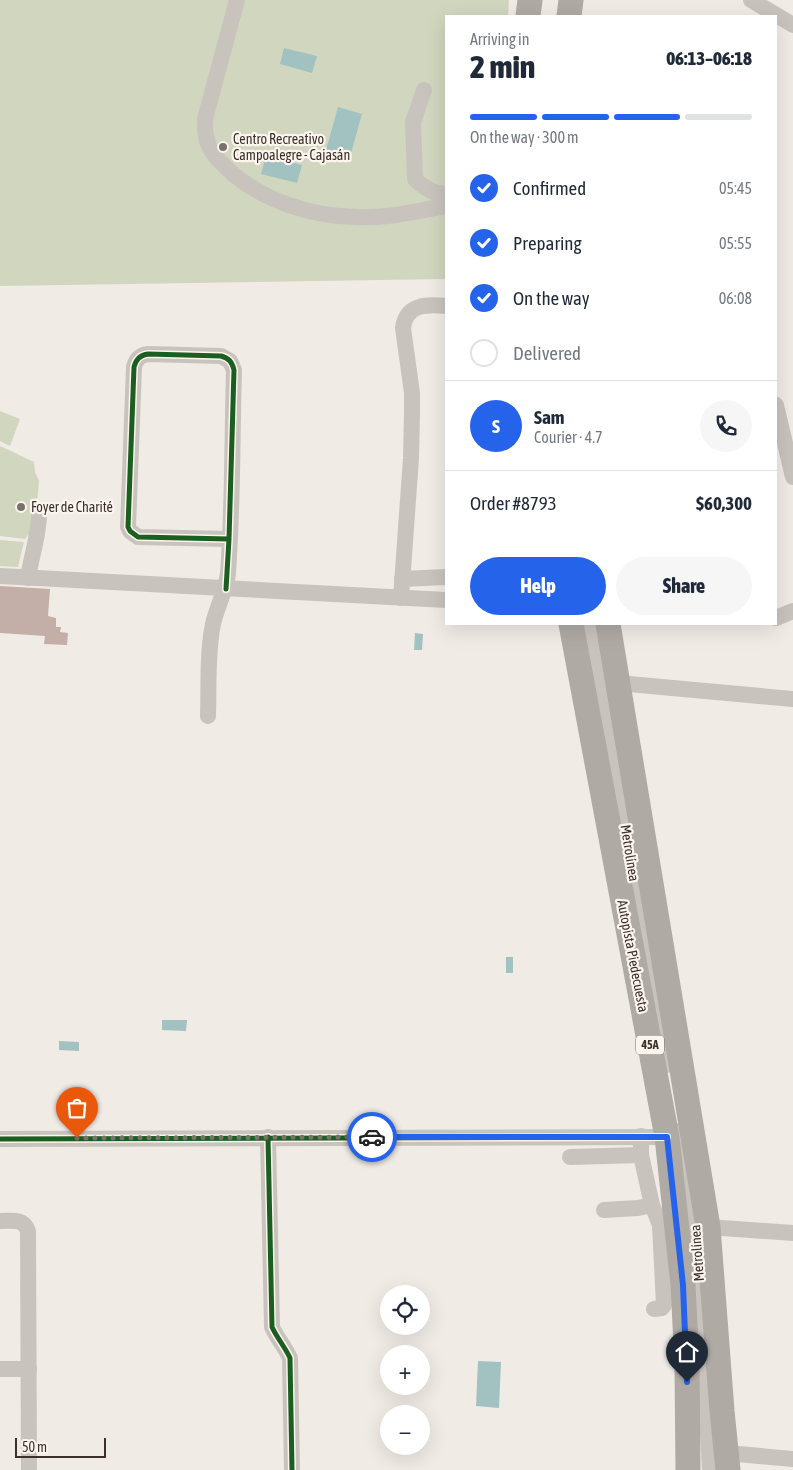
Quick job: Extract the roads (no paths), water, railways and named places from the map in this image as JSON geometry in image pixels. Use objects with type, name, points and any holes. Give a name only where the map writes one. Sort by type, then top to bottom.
[{"type":"highway","points":[[528,15],[530,0]]},
{"type":"highway","points":[[569,15],[570,0]]},
{"type":"highway","name":"Autopista Piedecuesta","points":[[571,625],[667,1137],[683,1285],[687,1365],[688,1470]]},
{"type":"highway","name":"Autopista Piedecuesta","points":[[608,625],[708,1227],[722,1411],[728,1461]]},
{"type":"street","points":[[237,0],[205,119],[205,134],[210,149],[223,165],[246,185],[271,199],[298,209],[338,216],[374,217],[445,206]]},
{"type":"street","points":[[539,15],[540,0]]},
{"type":"street","points":[[558,15],[559,0]]},
{"type":"street","points":[[751,0],[776,15]]},
{"type":"street","points":[[777,15],[793,25]]},
{"type":"street","points":[[424,90],[413,122],[415,180],[424,188],[436,193],[445,194]]},
{"type":"street","points":[[400,598],[411,458],[412,413],[412,393],[403,328],[404,320],[417,308],[430,305],[445,306]]},
{"type":"street","points":[[208,716],[210,642],[214,623],[226,589],[229,539],[234,370],[226,357],[221,356],[148,354],[140,356],[134,367],[128,527],[138,537],[229,539]]},
{"type":"street","points":[[777,409],[793,477]]},
{"type":"street","points":[[28,578],[39,527],[39,514]]},
{"type":"street","points":[[0,576],[445,600]]},
{"type":"street","points":[[402,579],[445,577]]},
{"type":"street","points":[[777,618],[793,611]]},
{"type":"street","name":"Metrolínea","points":[[590,625],[606,707],[686,1182],[695,1285],[700,1470]]},
{"type":"street","name":"Metrolínea","points":[[599,625],[630,833],[668,1048],[696,1225],[710,1470]]},
{"type":"street","points":[[618,683],[793,699]]},
{"type":"street","points":[[641,1136],[641,1155],[652,1205],[660,1224],[664,1305],[662,1308],[654,1309]]},
{"type":"street","points":[[268,1137],[272,1327],[277,1337],[284,1344],[290,1358],[292,1470]]},
{"type":"street","points":[[0,1139],[667,1137]]},
{"type":"street","points":[[570,1157],[641,1155]]},
{"type":"street","points":[[604,1210],[638,1208],[652,1205]]},
{"type":"street","points":[[0,1220],[20,1221],[24,1223],[28,1231],[29,1470]]},
{"type":"street","points":[[708,1227],[793,1233]]},
{"type":"street","points":[[0,1369],[29,1369]]},
{"type":"street","points":[[728,1461],[793,1459]]},
{"type":"water","points":[[284,48],[317,56],[312,73],[280,64]]},
{"type":"water","points":[[338,107],[362,114],[350,157],[326,150]]},
{"type":"water","points":[[266,156],[302,165],[297,183],[261,174]]},
{"type":"water","points":[[415,633],[423,634],[422,650],[414,650]]},
{"type":"water","points":[[506,957],[513,957],[513,973],[506,973]]},
{"type":"water","points":[[162,1020],[187,1020],[186,1031],[162,1030]]},
{"type":"water","points":[[59,1041],[79,1042],[79,1051],[59,1050]]},
{"type":"water","points":[[478,1361],[501,1362],[499,1408],[476,1406]]},
{"type":"place","name":"Centro Recreativo Campoalegre - Cajasán","points":[[223,147]]},
{"type":"place","name":"Foyer de Charité","points":[[21,507]]}]
